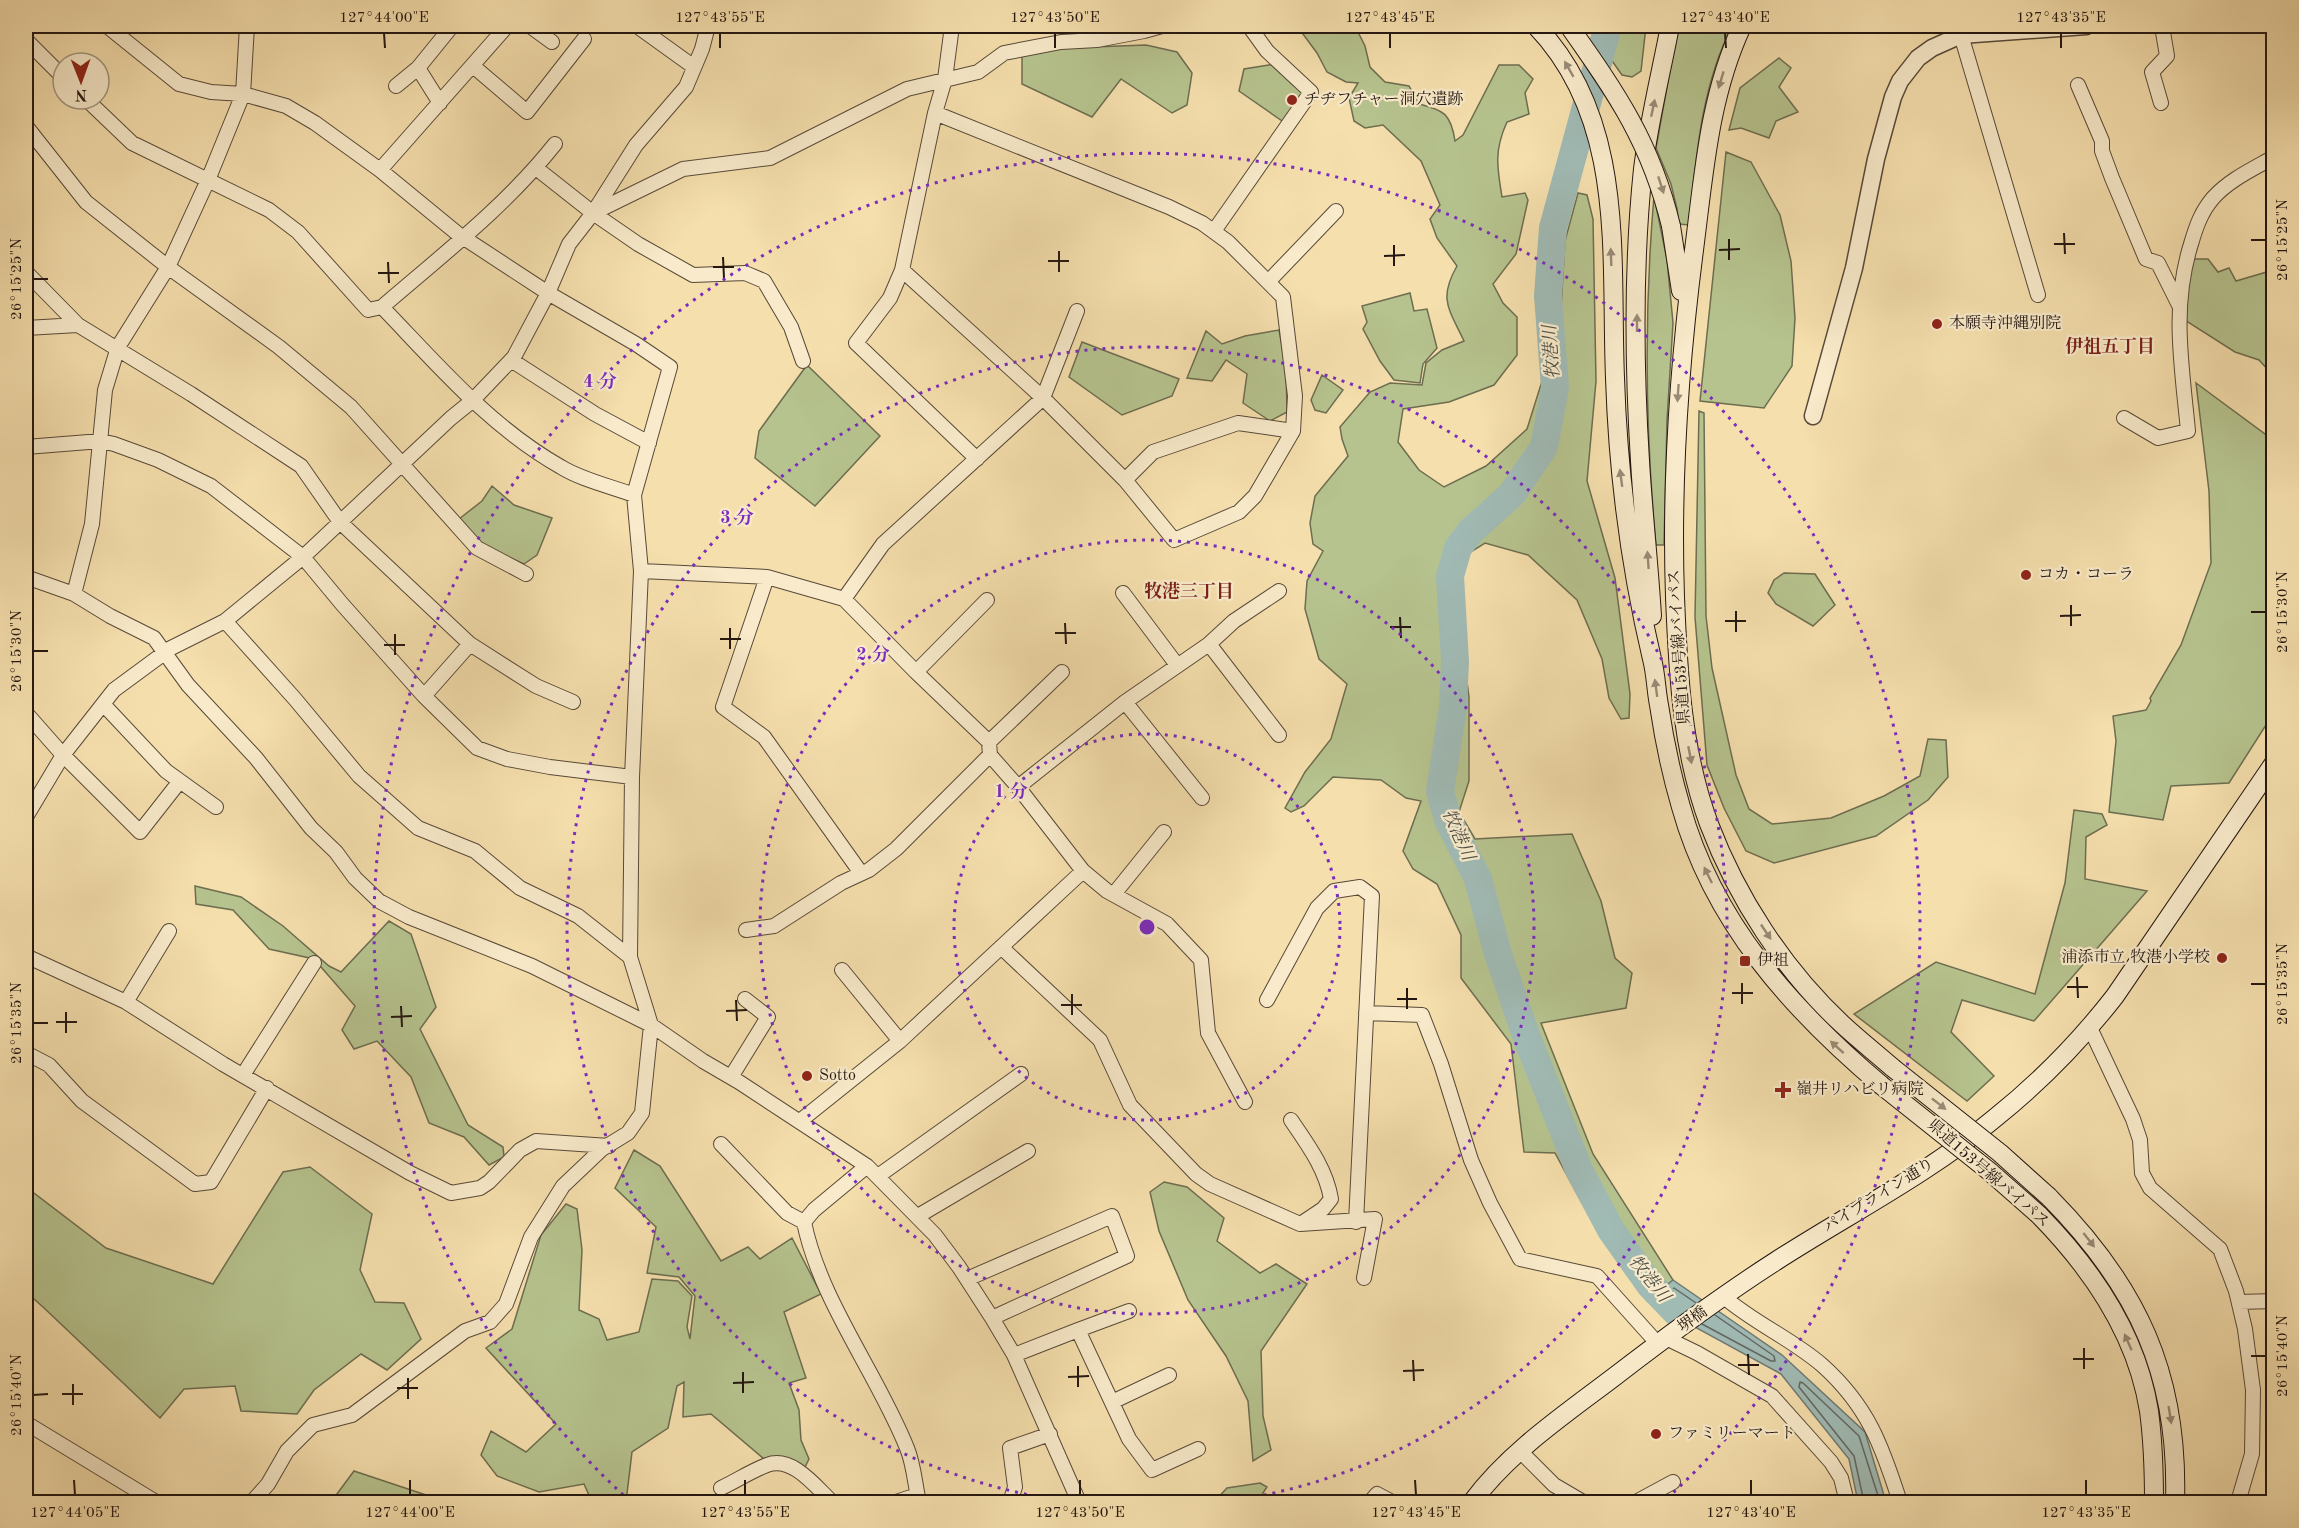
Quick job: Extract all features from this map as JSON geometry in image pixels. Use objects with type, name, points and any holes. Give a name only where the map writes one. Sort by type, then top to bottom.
[{"type":"main road","points":[[1536,26],[1567,64],[1585,98],[1600,142],[1609,206],[1621,477],[1632,562],[1647,643],[1653,660]]},
{"type":"main road","points":[[1569,26],[1613,88],[1638,130],[1658,177],[1671,226],[1681,282],[1683,334]]},
{"type":"main road","points":[[1653,660],[1654,642],[1640,461],[1637,252],[1643,170],[1649,127],[1670,26]]},
{"type":"main road","points":[[1683,334],[1712,113],[1726,62],[1742,26]]},
{"type":"main road","name":"県道153号線バイパス","points":[[1683,334],[1674,465],[1674,568],[1681,701],[1697,785],[1708,822],[1722,856],[1765,932],[1820,1002],[1893,1068],[2000,1153],[2049,1197],[2085,1234],[2110,1269],[2126,1293],[2151,1344],[2164,1386],[2172,1425],[2175,1503]]},
{"type":"main road","name":"県道153号線バイパス","points":[[1653,660],[1666,746],[1682,810],[1696,849],[1740,934],[1778,986],[1826,1036],[1881,1085],[1989,1171],[2039,1215],[2076,1256],[2107,1300],[2132,1352],[2149,1409],[2154,1503]]},
{"type":"main road","name":"パイプライン通り","points":[[1719,1301],[1774,1262],[1943,1156],[1986,1126],[2041,1079],[2090,1028],[2127,978],[2274,763]]},
{"type":"main road","name":"堺橋","points":[[1665,1339],[1719,1301]]},
{"type":"main road","points":[[1472,1503],[1480,1491],[1520,1451],[1665,1339]]},
{"type":"street","points":[[107,26],[179,84],[211,92],[243,94],[286,106],[315,123],[381,170],[463,238],[670,367],[634,495],[641,571],[633,777],[630,957],[651,1025],[642,1113],[628,1133],[602,1149],[563,1186],[531,1237],[506,1304],[490,1322],[465,1331],[352,1415],[313,1425],[287,1451],[268,1484],[252,1503]]},
{"type":"street","points":[[74,594],[92,524],[105,390],[118,347],[168,267],[208,180],[243,94],[247,26]]},
{"type":"street","points":[[396,86],[418,68],[452,26]]},
{"type":"street","points":[[381,170],[507,26]]},
{"type":"street","points":[[530,26],[552,42]]},
{"type":"street","points":[[637,26],[694,67]]},
{"type":"street","points":[[26,817],[63,755],[114,690],[164,653],[225,621],[303,557],[472,401],[511,360],[548,293],[569,244],[593,213],[636,145],[686,87],[708,26]]},
{"type":"street","points":[[952,26],[945,79],[935,113],[902,270],[890,298],[856,343],[977,459]]},
{"type":"street","points":[[593,213],[683,169],[770,158],[907,89],[978,72],[1004,53],[1061,42],[1097,40],[1143,28],[1162,26]]},
{"type":"street","points":[[1214,231],[1311,92],[1267,51],[1249,26]]},
{"type":"street","points":[[1813,416],[1849,289],[1876,159],[1893,97],[1900,81],[1918,58],[1932,48],[1961,35],[2030,27],[2086,26]]},
{"type":"street","points":[[2161,103],[2152,72],[2167,56],[2162,26]]},
{"type":"street","points":[[1961,35],[2038,295]]},
{"type":"street","points":[[473,66],[527,112],[584,39]]},
{"type":"street","points":[[26,40],[51,65]]},
{"type":"street","points":[[418,68],[440,103]]},
{"type":"street","points":[[2079,85],[2102,141],[2102,151],[2112,178],[2146,259],[2158,263],[2179,305]]},
{"type":"street","points":[[99,111],[132,143],[269,210],[298,232],[368,310],[382,307],[463,238],[536,168],[555,144]]},
{"type":"street","points":[[902,270],[1043,398],[1125,480],[1174,540],[1239,512],[1255,496],[1293,431],[1295,396],[1283,297],[1228,242],[1202,222],[1169,207],[935,113]]},
{"type":"street","points":[[26,126],[86,202],[168,267],[279,347],[342,400],[477,548],[526,574]]},
{"type":"street","points":[[2124,418],[2158,438],[2188,431],[2178,324],[2185,263],[2201,213],[2225,186],[2274,157]]},
{"type":"street","points":[[536,168],[593,213],[638,244],[693,275],[745,273],[764,281],[791,327],[803,361]]},
{"type":"street","points":[[1268,282],[1336,211]]},
{"type":"street","points":[[26,272],[78,325],[118,347],[301,466],[340,522],[470,644],[536,686],[573,702]]},
{"type":"street","points":[[382,307],[472,401],[513,437],[563,468],[634,495]]},
{"type":"street","points":[[844,599],[883,544],[1043,398],[1077,311]]},
{"type":"street","points":[[26,328],[78,325]]},
{"type":"street","points":[[511,360],[594,414],[649,443]]},
{"type":"street","points":[[1125,480],[1153,452],[1238,423],[1293,431]]},
{"type":"street","points":[[26,447],[101,441],[158,460],[211,486],[303,557],[424,696],[477,748],[507,759],[550,768],[633,777]]},
{"type":"street","points":[[641,571],[767,577],[844,599],[989,749],[1083,871],[1114,894],[1167,924],[1201,960],[1208,1033],[1245,1102]]},
{"type":"street","points":[[26,577],[74,594],[110,616],[154,638],[188,685],[256,758],[311,828],[336,852],[355,878],[379,901],[409,917],[457,934],[532,966],[651,1025],[703,1061],[800,1120],[867,1166],[935,1235],[992,1318],[1014,1355],[1079,1503]]},
{"type":"street","points":[[767,577],[723,707],[764,737],[861,873]]},
{"type":"street","points":[[1018,787],[1125,702],[1209,644],[1233,621],[1279,591]]},
{"type":"street","points":[[1123,593],[1177,665]]},
{"type":"street","points":[[915,672],[987,600]]},
{"type":"street","points":[[225,621],[295,699],[359,776],[418,828],[475,851],[520,888],[578,916],[630,957]]},
{"type":"street","points":[[424,696],[470,644]]},
{"type":"street","points":[[1209,644],[1279,735]]},
{"type":"street","points":[[746,930],[774,926],[896,849],[1062,672]]},
{"type":"street","points":[[1125,702],[1202,798]]},
{"type":"street","points":[[103,704],[166,771],[216,807]]},
{"type":"street","points":[[26,712],[63,755],[140,832],[180,781]]},
{"type":"street","points":[[1114,894],[1164,832]]},
{"type":"street","points":[[800,1120],[900,1041],[1083,871]]},
{"type":"street","points":[[1267,1000],[1317,908],[1334,891],[1360,888],[1372,896],[1356,1222]]},
{"type":"street","points":[[126,1002],[169,931]]},
{"type":"street","points":[[1001,947],[1100,1040],[1130,1105],[1196,1174],[1210,1184],[1300,1224],[1375,1220],[1364,1278]]},
{"type":"street","points":[[26,956],[126,1002],[243,1075],[410,1173],[451,1193],[480,1188],[489,1182],[520,1150],[536,1141],[609,1146]]},
{"type":"street","points":[[243,1075],[314,963]]},
{"type":"street","points":[[842,970],[900,1041]]},
{"type":"street","points":[[731,1077],[768,1017],[745,999]]},
{"type":"street","points":[[1366,1013],[1422,1015],[1441,1064],[1471,1160],[1490,1203],[1520,1259],[1597,1276],[1665,1339],[1697,1353],[1772,1396],[1831,1462],[1841,1478],[1847,1503]]},
{"type":"street","points":[[2090,1028],[2133,1119],[2140,1140],[2142,1173],[2150,1188],[2220,1249],[2239,1302],[2253,1390],[2252,1454],[2238,1503]]},
{"type":"street","points":[[26,1053],[49,1065],[82,1101],[195,1184],[211,1182],[267,1088]]},
{"type":"street","points":[[878,1176],[1021,1074]]},
{"type":"street","points":[[1291,1120],[1320,1164],[1331,1199],[1323,1209],[1300,1224]]},
{"type":"street","points":[[721,1144],[787,1213],[804,1222]]},
{"type":"street","points":[[918,1216],[1028,1151]]},
{"type":"street","points":[[804,1222],[814,1210],[867,1166]]},
{"type":"street","points":[[967,1279],[1112,1216],[1127,1256],[992,1318]]},
{"type":"street","points":[[804,1222],[808,1241],[826,1288],[867,1365],[908,1450],[918,1499],[896,1503]]},
{"type":"street","points":[[1719,1301],[1738,1309],[1821,1365],[1845,1389],[1866,1414],[1885,1457],[1900,1503]]},
{"type":"street","points":[[2239,1302],[2274,1301]]},
{"type":"street","points":[[1014,1355],[1129,1311]]},
{"type":"street","points":[[1078,1330],[1129,1439],[1152,1470],[1198,1449]]},
{"type":"street","points":[[1112,1402],[1169,1375]]},
{"type":"street","points":[[26,1423],[156,1503]]},
{"type":"street","points":[[1010,1503],[1015,1487],[1010,1448],[1050,1434]]},
{"type":"street","points":[[1520,1451],[1554,1485],[1583,1503]]},
{"type":"street","points":[[721,1488],[769,1463],[788,1465],[804,1475],[832,1503]]},
{"type":"street","points":[[1636,1503],[1673,1482]]},
{"type":"street","points":[[1370,1503],[1377,1494],[1392,1503]]},
{"type":"green space","points":[[1297,26],[1355,26],[1365,46],[1370,67],[1385,82],[1409,86],[1419,104],[1445,115],[1451,125],[1455,141],[1463,135],[1499,65],[1519,65],[1533,79],[1525,93],[1529,114],[1507,122],[1498,150],[1502,197],[1525,193],[1528,200],[1516,254],[1493,284],[1503,303],[1517,317],[1517,355],[1494,385],[1449,402],[1403,409],[1398,442],[1419,470],[1444,487],[1486,466],[1527,429],[1561,308],[1565,241],[1578,193],[1587,195],[1593,219],[1596,381],[1587,481],[1615,578],[1630,694],[1629,718],[1621,719],[1609,698],[1602,659],[1577,600],[1528,555],[1485,543],[1469,553],[1440,589],[1460,628],[1469,697],[1469,781],[1459,812],[1475,839],[1572,834],[1601,901],[1615,958],[1632,973],[1626,1008],[1541,1023],[1593,1154],[1673,1280],[1670,1286],[1636,1255],[1601,1195],[1582,1203],[1555,1153],[1524,1152],[1511,1044],[1461,978],[1461,935],[1437,884],[1413,869],[1403,851],[1421,801],[1406,798],[1381,780],[1333,777],[1304,806],[1291,812],[1285,808],[1305,772],[1331,739],[1347,684],[1319,659],[1305,609],[1307,581],[1323,551],[1313,544],[1310,523],[1315,496],[1348,456],[1340,427],[1370,392],[1390,383],[1422,385],[1426,363],[1442,350],[1464,341],[1450,312],[1447,296],[1451,277],[1457,266],[1437,238],[1430,219],[1440,205],[1421,161],[1383,125],[1365,128],[1354,121],[1349,98],[1358,83],[1346,82],[1327,72],[1317,53]]},
{"type":"green space","points":[[1590,26],[1646,26],[1641,71],[1632,77],[1622,75],[1591,31]]},
{"type":"green space","points":[[1678,26],[1732,26],[1713,73],[1707,98],[1689,225],[1679,224],[1671,184],[1656,148]]},
{"type":"green space","points":[[1146,45],[1177,52],[1192,73],[1187,105],[1172,113],[1121,79],[1092,117],[1022,84],[1022,55],[1040,49]]},
{"type":"green space","points":[[1779,58],[1791,68],[1779,87],[1798,112],[1776,121],[1769,138],[1741,128],[1729,130],[1740,88]]},
{"type":"green space","points":[[1275,64],[1305,93],[1285,123],[1239,91],[1244,69]]},
{"type":"green space","points":[[1726,152],[1751,162],[1780,215],[1791,261],[1795,318],[1792,366],[1764,408],[1700,401]]},
{"type":"green space","points":[[1654,196],[1667,260],[1673,323],[1667,420],[1664,545],[1656,545],[1648,414],[1647,327]]},
{"type":"green space","points":[[2192,259],[2208,259],[2218,272],[2229,268],[2236,281],[2270,271],[2274,285],[2273,375],[2259,360],[2235,352],[2183,319]]},
{"type":"green space","points":[[1410,293],[1414,311],[1427,309],[1437,348],[1423,364],[1420,383],[1394,380],[1380,361],[1363,329],[1367,322],[1362,306]]},
{"type":"green space","points":[[1279,330],[1286,368],[1287,412],[1270,421],[1243,403],[1247,374],[1226,360],[1212,381],[1187,378],[1206,331],[1222,344],[1245,336]]},
{"type":"green space","points":[[1082,342],[1179,379],[1172,396],[1122,415],[1069,377]]},
{"type":"green space","points":[[807,365],[880,436],[815,506],[755,458],[759,431]]},
{"type":"green space","points":[[1322,375],[1343,390],[1326,413],[1315,410],[1311,400]]},
{"type":"green space","points":[[2196,383],[2273,440],[2273,714],[2229,783],[2171,786],[2163,820],[2109,812],[2116,741],[2113,716],[2146,710],[2151,701],[2150,698],[2181,645],[2211,563],[2209,491]]},
{"type":"green space","points":[[1699,411],[1704,413],[1706,616],[1712,668],[1736,775],[1749,809],[1772,824],[1831,818],[1884,796],[1920,776],[1928,739],[1946,740],[1948,777],[1928,800],[1876,836],[1774,863],[1746,851],[1724,808],[1707,765],[1695,617]]},
{"type":"green space","points":[[492,486],[514,505],[552,518],[537,555],[524,564],[481,545],[459,519],[482,501]]},
{"type":"green space","points":[[1784,573],[1815,574],[1835,605],[1813,626],[1776,604],[1768,593],[1774,580]]},
{"type":"green space","points":[[2074,810],[2102,814],[2107,825],[2086,837],[2085,879],[2147,891],[2034,1021],[1962,1000],[1951,1032],[1994,1076],[1967,1101],[1854,1014],[1936,962],[2035,994],[2065,883]]},
{"type":"green space","points":[[195,886],[241,897],[283,926],[329,966],[341,972],[389,921],[411,934],[436,1007],[420,1029],[468,1125],[503,1147],[504,1157],[489,1165],[464,1137],[429,1123],[411,1077],[377,1041],[354,1049],[342,1030],[355,1006],[314,959],[269,949],[233,910],[196,904]]},
{"type":"green space","points":[[634,1150],[660,1166],[721,1261],[748,1247],[760,1259],[792,1238],[821,1294],[784,1312],[806,1378],[789,1383],[799,1410],[801,1440],[809,1459],[800,1477],[763,1458],[711,1414],[683,1417],[684,1382],[677,1386],[668,1428],[632,1452],[626,1502],[592,1502],[584,1484],[539,1492],[497,1476],[481,1455],[491,1431],[526,1452],[556,1424],[486,1348],[512,1329],[541,1235],[566,1204],[577,1209],[582,1250],[579,1310],[599,1319],[607,1340],[639,1332],[652,1279],[678,1281],[692,1296],[687,1327],[690,1339],[695,1296],[679,1277],[647,1273],[656,1227],[615,1188]]},
{"type":"green space","points":[[310,1167],[372,1214],[360,1270],[375,1302],[404,1303],[421,1339],[387,1370],[361,1354],[314,1390],[297,1414],[241,1411],[235,1386],[184,1389],[160,1418],[26,1292],[26,1187],[106,1248],[213,1284],[283,1172]]},
{"type":"green space","points":[[1164,1182],[1187,1187],[1224,1218],[1217,1241],[1260,1273],[1276,1264],[1307,1284],[1261,1351],[1263,1416],[1271,1450],[1253,1461],[1248,1401],[1226,1356],[1188,1300],[1159,1231],[1150,1192]]},
{"type":"green space","points":[[354,1471],[447,1502],[331,1502]]},
{"type":"green space","points":[[1260,1483],[1267,1487],[1257,1502],[1214,1502],[1227,1488]]},
{"type":"water","name":"牧港川","points":[[1673,1280],[1782,1355],[1865,1432],[1886,1502],[1858,1502],[1849,1459],[1781,1374],[1647,1301]]},
{"type":"waterway","name":"牧港川","points":[[1608,26],[1553,228],[1548,296],[1555,388],[1544,447],[1512,494],[1471,531],[1458,548],[1450,576],[1455,661],[1453,707],[1440,791],[1448,820],[1478,879],[1498,954],[1527,1038],[1579,1170],[1611,1230],[1650,1285],[1676,1312],[1687,1317]]},
{"type":"place","name":"チヂフチャー洞穴遺跡","points":[[1292,100]]},
{"type":"place","name":"本願寺沖縄別院","points":[[1937,324]]},
{"type":"place","name":"コカ・コーラ","points":[[2026,575]]},
{"type":"place","name":"浦添市立 牧港小学校","points":[[2222,958]]},
{"type":"place","name":"伊祖","points":[[1745,961]]},
{"type":"place","name":"Sotto","points":[[807,1076]]},
{"type":"place","name":"嶺井リハビリ病院","points":[[1783,1090]]},
{"type":"place","name":"ファミリーマート","points":[[1656,1434]]},
{"type":"district","name":"伊祖五丁目","points":[[2110,347]]},
{"type":"district","name":"牧港三丁目","points":[[1189,592]]}]
